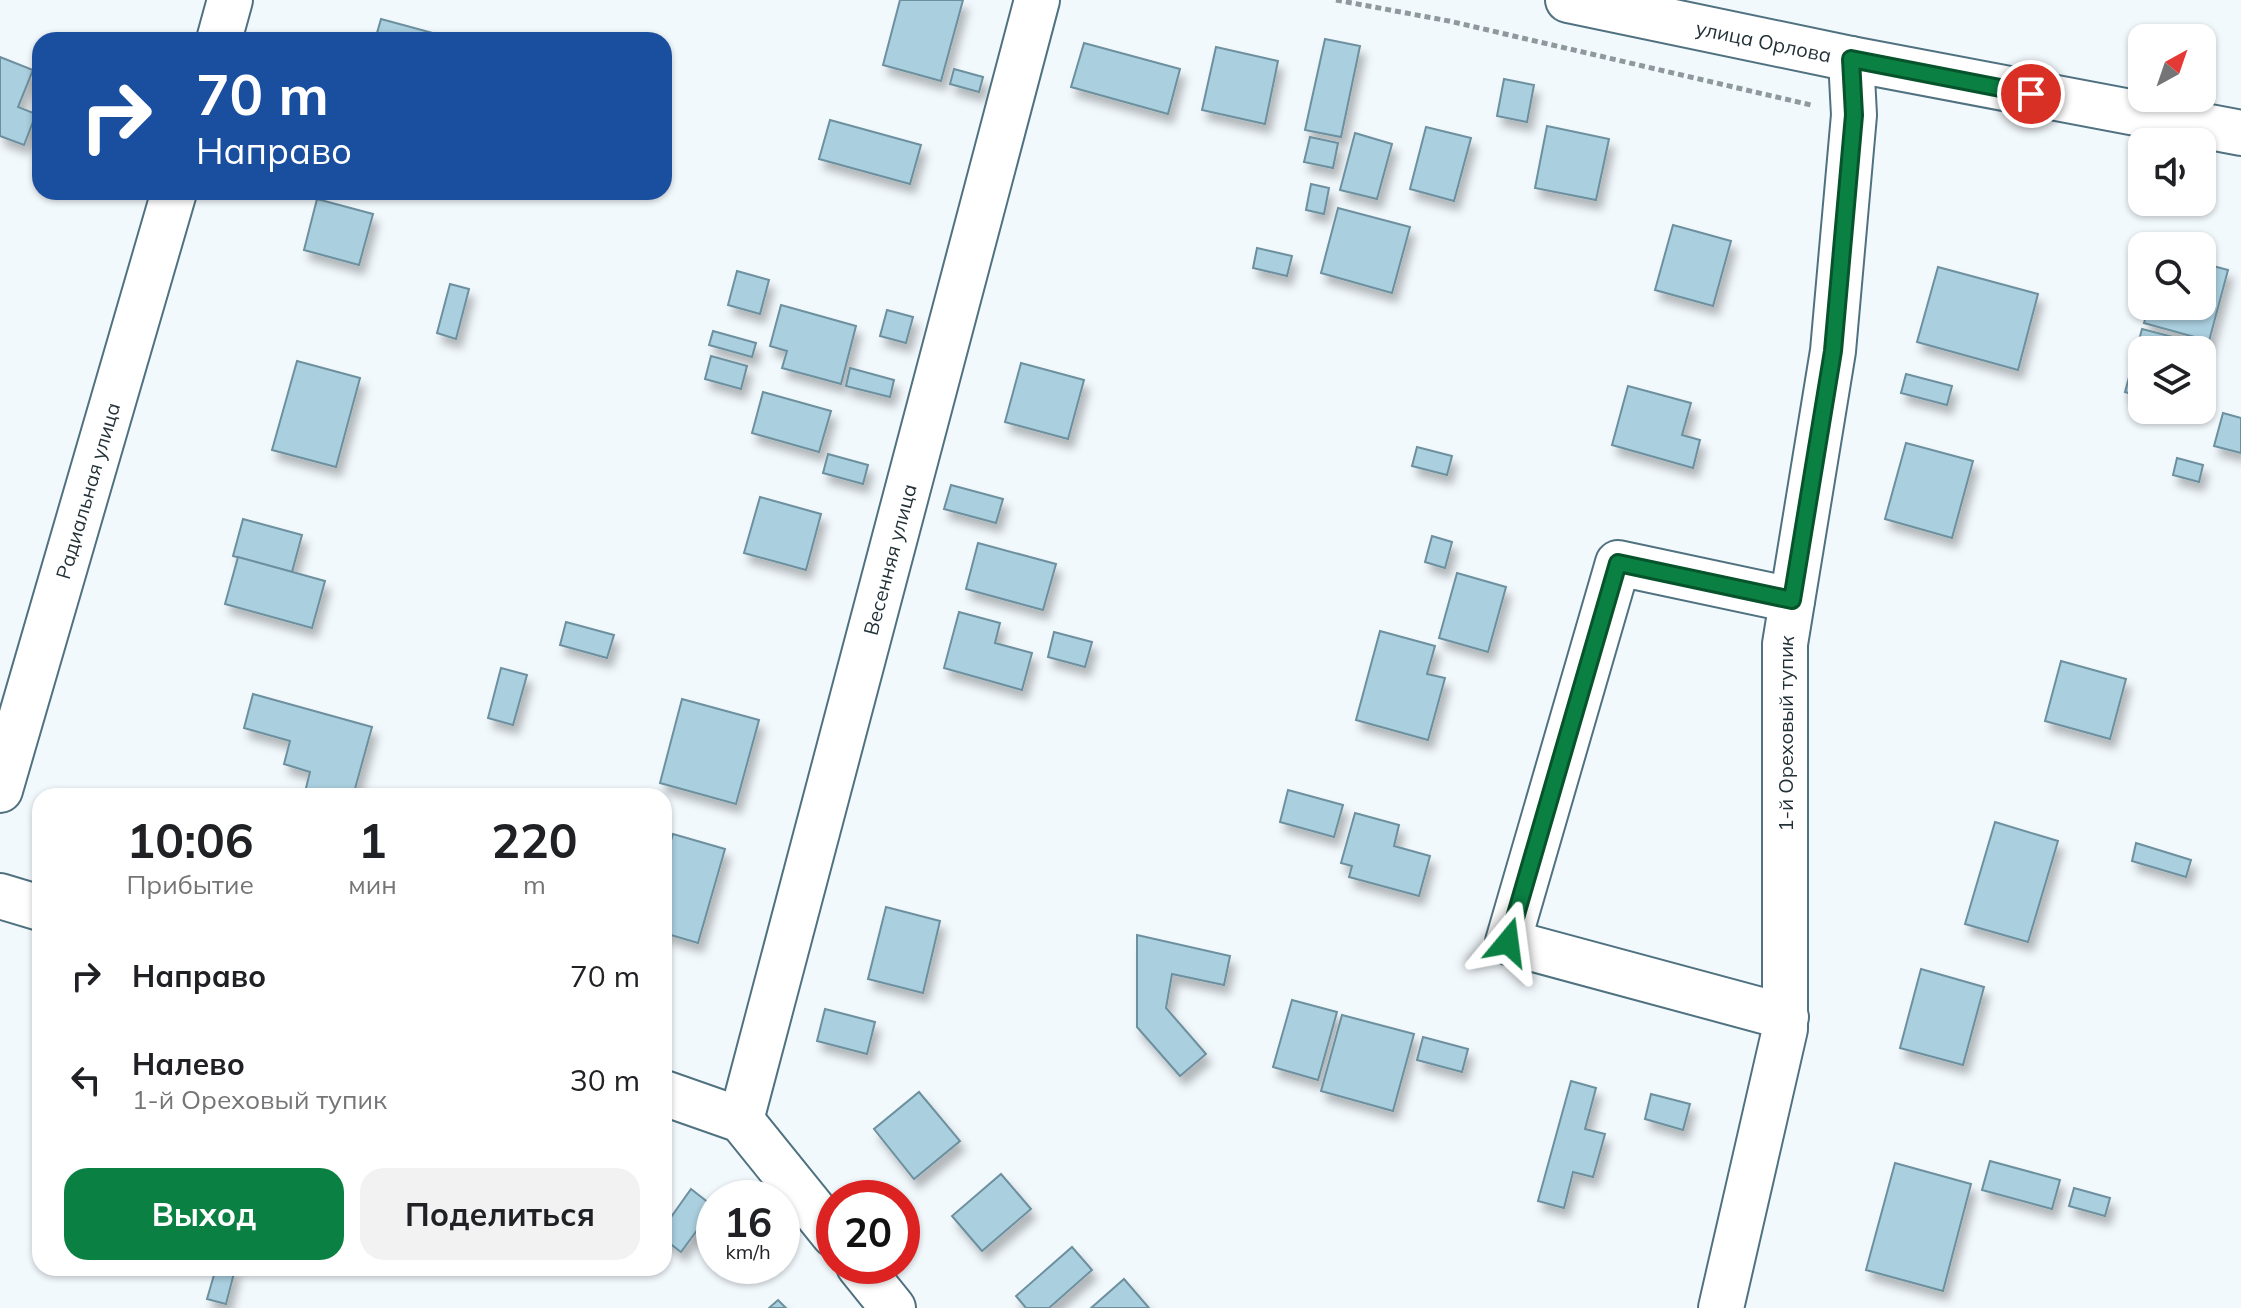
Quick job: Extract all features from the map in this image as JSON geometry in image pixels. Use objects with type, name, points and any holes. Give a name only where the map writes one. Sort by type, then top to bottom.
[{"type":"street","points":[[221,32],[230,0]]},
{"type":"street","name":"Весенняя улица","points":[[741,1120],[1037,0]]},
{"type":"street","name":"улица Орлова","points":[[1568,0],[1851,59],[2241,133]]},
{"type":"street","name":"1-й Ореховый тупик","points":[[1721,1308],[1785,1029],[1785,644],[1835,337],[1854,115],[1851,59]]},
{"type":"street","name":"Радиальная улица","points":[[0,790],[172,200]]},
{"type":"street","points":[[1786,1017],[1508,942],[1618,563],[1792,600]]},
{"type":"street","points":[[0,896],[32,906]]},
{"type":"street","points":[[672,1096],[741,1120],[816,1213]]},
{"type":"street","points":[[874,1284],[893,1308]]},
{"type":"building","points":[[900,0],[963,0],[941,81],[883,65]]},
{"type":"building","points":[[381,19],[429,32],[377,32]]},
{"type":"building","points":[[1325,39],[1360,46],[1341,137],[1305,130]]},
{"type":"building","points":[[1084,43],[1180,69],[1168,114],[1071,87]]},
{"type":"building","points":[[1216,47],[1278,61],[1265,124],[1202,110]]},
{"type":"building","points":[[0,57],[32,70],[18,107],[32,112],[32,124],[24,145],[0,136]]},
{"type":"building","points":[[954,69],[983,77],[979,92],[950,84]]},
{"type":"building","points":[[1504,79],[1534,85],[1527,122],[1497,116]]},
{"type":"building","points":[[830,120],[921,145],[910,184],[819,159]]},
{"type":"building","points":[[1547,126],[1609,139],[1596,200],[1535,188]]},
{"type":"building","points":[[1426,127],[1471,138],[1454,201],[1410,189]]},
{"type":"building","points":[[1355,133],[1392,144],[1377,199],[1340,190]]},
{"type":"building","points":[[1310,137],[1338,143],[1333,168],[1304,162]]},
{"type":"building","points":[[1311,184],[1329,188],[1324,214],[1306,210]]},
{"type":"building","points":[[317,200],[373,214],[359,265],[304,250]]},
{"type":"building","points":[[1338,208],[1410,227],[1392,293],[1321,273]]},
{"type":"building","points":[[1673,225],[1731,241],[1713,306],[1655,290]]},
{"type":"building","points":[[1257,248],[1292,256],[1287,276],[1253,268]]},
{"type":"building","points":[[1938,267],[2038,294],[2018,370],[1917,342]]},
{"type":"building","points":[[2216,267],[2228,270],[2216,315]]},
{"type":"building","points":[[737,271],[769,280],[760,314],[728,305]]},
{"type":"building","points":[[450,284],[469,289],[456,339],[437,333]]},
{"type":"building","points":[[781,305],[856,326],[841,384],[782,368],[787,351],[770,346]]},
{"type":"building","points":[[887,310],[913,317],[906,343],[880,336]]},
{"type":"building","points":[[2145,320],[2215,320],[2210,336],[2191,336],[2144,323]]},
{"type":"building","points":[[2142,329],[2169,336],[2140,336]]},
{"type":"building","points":[[713,331],[756,343],[752,357],[709,345]]},
{"type":"building","points":[[711,356],[747,366],[741,389],[705,379]]},
{"type":"building","points":[[297,361],[360,378],[336,467],[272,450]]},
{"type":"building","points":[[1021,363],[1084,380],[1068,439],[1005,422]]},
{"type":"building","points":[[850,368],[894,380],[890,397],[846,386]]},
{"type":"building","points":[[1906,374],[1952,386],[1947,405],[1901,393]]},
{"type":"building","points":[[1628,386],[1691,403],[1682,435],[1700,440],[1693,468],[1612,445]]},
{"type":"building","points":[[763,392],[831,411],[819,452],[752,433]]},
{"type":"building","points":[[2223,413],[2241,418],[2241,453],[2214,446]]},
{"type":"building","points":[[1906,443],[1973,461],[1952,538],[1885,519]]},
{"type":"building","points":[[1417,447],[1452,456],[1447,475],[1412,466]]},
{"type":"building","points":[[828,454],[868,465],[863,484],[823,473]]},
{"type":"building","points":[[2177,458],[2203,465],[2199,482],[2173,475]]},
{"type":"building","points":[[951,485],[1003,499],[996,523],[944,509]]},
{"type":"building","points":[[760,497],[821,514],[806,570],[744,553]]},
{"type":"building","points":[[243,519],[302,535],[292,572],[233,556]]},
{"type":"building","points":[[1432,536],[1452,542],[1445,568],[1425,562]]},
{"type":"building","points":[[978,543],[1056,564],[1043,610],[966,589]]},
{"type":"building","points":[[238,557],[325,581],[312,628],[225,604]]},
{"type":"building","points":[[1457,573],[1506,587],[1488,652],[1439,638]]},
{"type":"building","points":[[959,612],[1000,623],[995,643],[1032,653],[1022,690],[944,668]]},
{"type":"building","points":[[566,622],[614,635],[607,658],[560,645]]},
{"type":"building","points":[[1380,631],[1435,646],[1427,674],[1445,678],[1428,740],[1356,720]]},
{"type":"building","points":[[1054,632],[1092,642],[1085,667],[1048,657]]},
{"type":"building","points":[[2061,661],[2126,679],[2110,739],[2045,721]]},
{"type":"building","points":[[501,668],[527,675],[513,725],[488,718]]},
{"type":"building","points":[[253,694],[372,727],[355,788],[306,788],[310,772],[284,764],[290,741],[244,728]]},
{"type":"building","points":[[682,699],[759,720],[736,804],[660,783]]},
{"type":"building","points":[[1288,790],[1343,805],[1334,837],[1280,822]]},
{"type":"building","points":[[1355,813],[1399,825],[1394,846],[1430,856],[1419,896],[1349,877],[1352,866],[1341,863]]},
{"type":"building","points":[[1995,822],[2058,841],[2028,942],[1965,924]]},
{"type":"building","points":[[673,834],[725,849],[698,943],[672,935]]},
{"type":"building","points":[[2136,843],[2191,860],[2186,877],[2132,861]]},
{"type":"building","points":[[886,907],[940,921],[923,993],[868,979]]},
{"type":"building","points":[[1137,935],[1230,956],[1224,985],[1172,974],[1166,1008],[1206,1054],[1180,1076],[1137,1027]]},
{"type":"building","points":[[1921,969],[1984,987],[1963,1065],[1900,1048]]},
{"type":"building","points":[[1292,1000],[1337,1012],[1318,1080],[1273,1067]]},
{"type":"building","points":[[825,1009],[875,1022],[867,1054],[817,1041]]},
{"type":"building","points":[[1342,1015],[1414,1034],[1393,1111],[1321,1091]]},
{"type":"building","points":[[1423,1037],[1468,1049],[1462,1072],[1417,1060]]},
{"type":"building","points":[[1571,1081],[1596,1088],[1585,1129],[1605,1134],[1593,1177],[1573,1172],[1564,1208],[1538,1201]]},
{"type":"building","points":[[919,1092],[960,1141],[914,1179],[874,1129]]},
{"type":"building","points":[[1651,1094],[1690,1104],[1683,1130],[1645,1119]]},
{"type":"building","points":[[1990,1161],[2060,1180],[2052,1209],[1982,1190]]},
{"type":"building","points":[[1895,1163],[1971,1184],[1943,1291],[1866,1270]]},
{"type":"building","points":[[1001,1174],[1031,1209],[982,1251],[952,1216]]},
{"type":"building","points":[[2074,1188],[2110,1198],[2105,1216],[2069,1206]]},
{"type":"building","points":[[691,1189],[696,1193],[696,1232],[681,1252],[672,1245],[672,1216]]},
{"type":"building","points":[[1072,1247],[1092,1270],[1049,1308],[1026,1308],[1016,1296]]},
{"type":"building","points":[[214,1276],[233,1276],[226,1304],[207,1299]]},
{"type":"building","points":[[1124,1279],[1149,1308],[1091,1308]]},
{"type":"building","points":[[778,1300],[786,1308],[769,1308]]},
{"type":"route","points":[[1508,942],[1618,563],[1792,600],[1833,351],[1854,115],[1851,59],[2031,94]]}]
